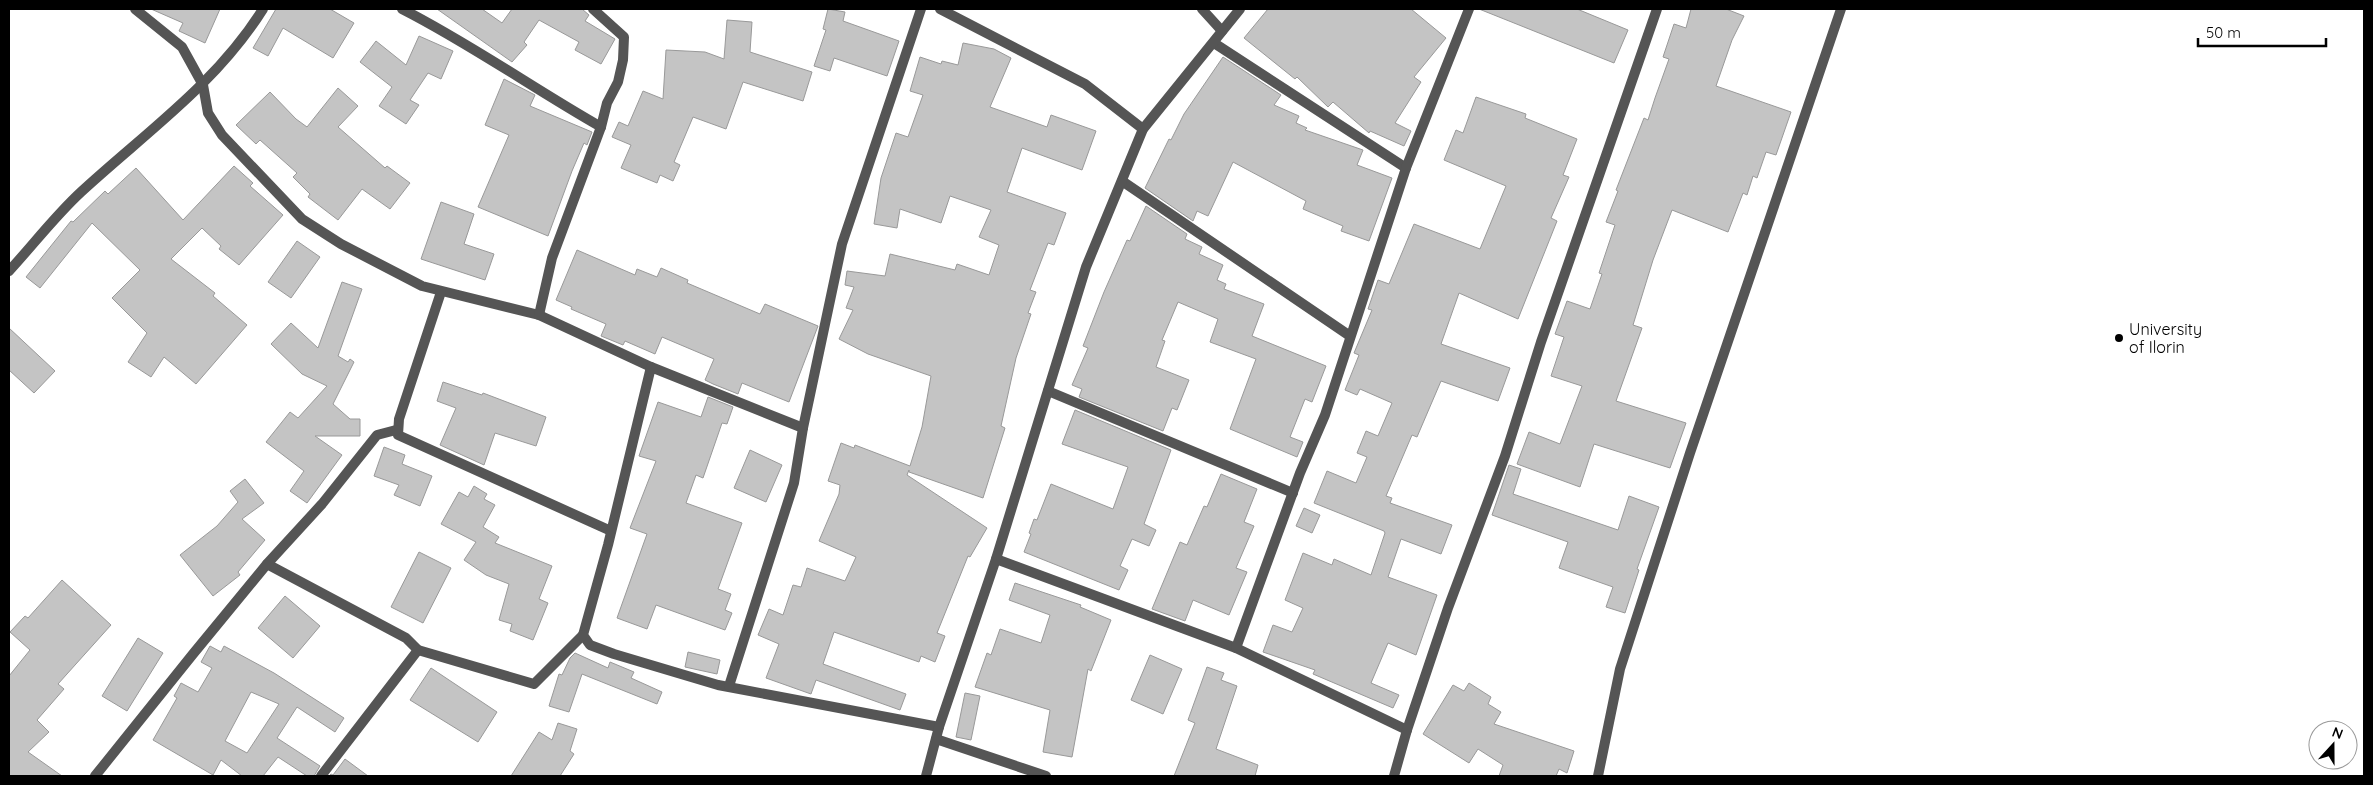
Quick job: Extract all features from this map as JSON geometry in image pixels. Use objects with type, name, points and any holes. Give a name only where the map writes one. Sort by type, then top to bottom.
[{"type":"street","points":[[135,9],[182,47],[203,85],[208,112],[222,135],[302,219],[341,244],[422,286],[538,315],[651,368],[803,428]]},
{"type":"street","points":[[9,271],[79,194],[203,85],[246,35],[263,9]]},
{"type":"street","points":[[402,9],[444,30],[548,98],[601,127]]},
{"type":"street","points":[[538,315],[552,258],[601,127],[607,103],[618,82],[623,60],[624,37],[593,9]]},
{"type":"street","points":[[729,686],[794,483],[803,428],[842,244],[921,9]]},
{"type":"street","points":[[940,9],[1085,84],[1143,129]]},
{"type":"street","points":[[1202,9],[1222,31]]},
{"type":"street","points":[[926,776],[939,727],[996,559],[1086,267],[1143,129],[1240,9]]},
{"type":"street","points":[[1236,648],[1293,493],[1325,415],[1406,168],[1469,9]]},
{"type":"street","points":[[1394,776],[1407,730],[1448,608],[1505,456],[1541,342],[1657,9]]},
{"type":"street","points":[[1598,776],[1620,669],[1837,10]]},
{"type":"street","points":[[1214,43],[1406,168]]},
{"type":"street","points":[[1122,182],[1350,336]]},
{"type":"street","points":[[441,292],[396,430],[398,435],[611,531]]},
{"type":"street","points":[[267,564],[406,638],[418,650],[534,684],[583,635],[651,368]]},
{"type":"street","points":[[1048,391],[1293,493]]},
{"type":"street","points":[[95,776],[267,564],[322,504],[377,435],[396,430]]},
{"type":"street","points":[[996,559],[1236,648],[1407,730]]},
{"type":"street","points":[[583,635],[590,645],[614,654],[718,685],[939,727]]},
{"type":"street","points":[[321,776],[418,650]]},
{"type":"street","points":[[936,739],[1046,776]]},
{"type":"building","points":[[151,9],[220,9],[205,43],[179,31],[183,23]]},
{"type":"building","points":[[276,9],[330,9],[354,23],[333,58],[283,28],[268,56],[253,48]]},
{"type":"building","points":[[437,9],[482,9],[502,23],[512,9],[582,9],[589,15],[585,21],[615,39],[601,64],[575,50],[579,42],[539,20],[524,42],[527,45],[512,62]]},
{"type":"building","points":[[828,9],[845,12],[843,21],[899,41],[887,76],[834,58],[830,71],[814,66],[826,30],[823,29]]},
{"type":"building","points":[[1268,9],[1411,9],[1446,38],[1414,77],[1421,82],[1395,123],[1411,131],[1404,146],[1370,131],[1369,133],[1333,102],[1328,107],[1297,77],[1295,79],[1244,38]]},
{"type":"building","points":[[1479,9],[1577,9],[1628,30],[1614,63]]},
{"type":"building","points":[[1691,9],[1726,9],[1744,16],[1732,40],[1716,86],[1791,112],[1776,155],[1766,152],[1757,178],[1753,176],[1747,195],[1743,193],[1728,232],[1672,210],[1653,260],[1633,325],[1642,328],[1616,401],[1686,423],[1670,468],[1594,444],[1580,487],[1517,464],[1529,432],[1560,444],[1582,386],[1551,376],[1564,337],[1555,334],[1567,301],[1590,309],[1602,274],[1599,273],[1615,225],[1606,222],[1618,191],[1616,190],[1644,118],[1648,120],[1669,59],[1663,57],[1674,24],[1686,28]]},
{"type":"building","points":[[727,20],[752,22],[750,52],[812,72],[803,101],[743,82],[726,129],[693,117],[674,162],[680,165],[673,181],[660,175],[657,183],[621,168],[631,145],[612,137],[619,122],[628,126],[643,91],[663,99],[666,50],[705,52],[724,59]]},
{"type":"building","points":[[419,36],[453,51],[441,79],[428,73],[410,100],[419,105],[406,124],[379,106],[392,87],[360,62],[376,41],[406,65]]},
{"type":"building","points":[[963,43],[994,49],[1011,58],[990,107],[1047,127],[1051,115],[1096,131],[1082,170],[1022,148],[1007,192],[1066,213],[1054,245],[1048,243],[1030,290],[1036,292],[1028,313],[1031,314],[1016,358],[1001,426],[1005,428],[983,498],[909,472],[909,470],[907,475],[987,528],[970,557],[968,556],[937,633],[945,636],[935,662],[921,656],[919,662],[834,632],[823,664],[906,694],[900,710],[816,680],[811,694],[766,678],[779,644],[758,635],[769,609],[783,615],[793,585],[801,587],[807,568],[845,581],[856,557],[819,541],[839,494],[840,485],[828,481],[841,443],[854,448],[855,445],[910,466],[922,427],[931,376],[868,354],[839,339],[853,310],[846,308],[854,287],[845,285],[847,271],[885,276],[890,254],[955,270],[957,264],[989,275],[999,245],[979,237],[991,210],[950,196],[941,223],[900,209],[897,228],[874,224],[881,178],[896,133],[908,137],[923,95],[910,91],[920,57],[941,64],[942,61],[958,65]]},
{"type":"building","points":[[1223,57],[1281,95],[1274,105],[1299,116],[1296,123],[1307,128],[1305,130],[1363,150],[1357,165],[1392,178],[1369,241],[1341,231],[1343,226],[1303,209],[1306,201],[1233,162],[1208,216],[1197,211],[1193,221],[1145,188],[1169,139],[1171,140],[1184,114]]},
{"type":"building","points":[[504,79],[535,95],[530,106],[592,132],[587,145],[584,143],[572,171],[548,236],[478,207],[509,135],[485,125]]},
{"type":"building","points":[[338,88],[358,106],[338,127],[385,168],[387,166],[410,183],[390,209],[362,189],[338,220],[308,197],[310,194],[293,177],[297,173],[260,140],[256,144],[236,125],[270,92],[296,119],[307,127]]},
{"type":"building","points":[[1476,97],[1526,114],[1525,118],[1577,139],[1563,175],[1569,177],[1551,218],[1557,221],[1518,319],[1459,293],[1441,344],[1510,368],[1498,401],[1441,381],[1417,437],[1412,435],[1386,496],[1392,498],[1390,503],[1452,525],[1441,554],[1401,539],[1388,577],[1437,595],[1416,655],[1388,643],[1371,683],[1399,695],[1393,708],[1313,674],[1315,670],[1263,652],[1273,625],[1292,632],[1303,608],[1285,600],[1303,553],[1332,565],[1334,559],[1371,575],[1385,533],[1384,531],[1314,503],[1327,471],[1356,483],[1367,457],[1357,453],[1366,431],[1378,436],[1392,403],[1360,389],[1357,395],[1345,390],[1359,355],[1354,353],[1372,310],[1368,309],[1378,280],[1389,284],[1414,224],[1480,249],[1506,186],[1444,160],[1456,130],[1463,133]]},
{"type":"building","points":[[234,166],[253,183],[250,186],[283,215],[239,265],[219,249],[221,246],[202,228],[171,259],[215,293],[213,296],[247,325],[196,384],[164,357],[151,377],[128,362],[147,333],[112,298],[140,270],[92,223],[40,288],[26,277],[71,221],[73,222],[105,191],[108,194],[136,168],[183,220]]},
{"type":"building","points":[[441,202],[474,214],[464,244],[494,254],[485,280],[421,259]]},
{"type":"building","points":[[1146,206],[1187,234],[1185,239],[1202,247],[1199,254],[1223,265],[1217,280],[1226,284],[1224,289],[1264,304],[1252,336],[1326,366],[1312,402],[1305,399],[1290,437],[1303,442],[1297,457],[1230,429],[1256,359],[1210,342],[1218,319],[1178,302],[1162,340],[1165,341],[1156,367],[1189,380],[1177,410],[1172,408],[1163,431],[1079,397],[1082,389],[1072,385],[1088,348],[1083,346],[1127,240],[1130,241]]},
{"type":"building","points":[[297,241],[320,257],[291,298],[268,282]]},
{"type":"building","points":[[577,250],[635,275],[637,269],[657,277],[661,268],[688,280],[687,283],[760,314],[765,304],[818,326],[789,402],[742,383],[738,394],[705,380],[714,359],[662,337],[655,354],[625,341],[623,345],[601,336],[606,324],[571,309],[572,307],[556,300]]},
{"type":"building","points":[[342,282],[362,289],[338,356],[348,362],[350,359],[354,362],[333,404],[350,419],[360,419],[360,436],[315,436],[342,455],[307,503],[290,491],[304,471],[266,442],[290,412],[298,418],[327,386],[302,374],[271,344],[291,323],[318,348]]},
{"type":"building","points":[[9,328],[55,371],[34,393],[9,370]]},
{"type":"building","points":[[443,382],[482,395],[483,393],[546,417],[536,446],[495,433],[484,465],[440,445],[456,408],[437,401]]},
{"type":"building","points":[[708,397],[733,407],[727,424],[722,423],[703,478],[696,475],[686,503],[742,523],[718,589],[731,594],[725,610],[732,613],[725,630],[656,605],[647,629],[617,618],[647,534],[630,528],[656,461],[639,456],[658,402],[701,417]]},
{"type":"building","points":[[1075,410],[1171,450],[1144,524],[1156,530],[1149,546],[1132,539],[1120,566],[1128,570],[1119,590],[1024,552],[1034,519],[1037,520],[1051,484],[1113,509],[1128,467],[1062,444]]},
{"type":"building","points":[[384,447],[405,455],[402,464],[432,476],[420,506],[394,495],[399,485],[374,476]]},
{"type":"building","points":[[750,450],[782,465],[766,502],[734,488]]},
{"type":"building","points":[[1509,465],[1521,469],[1513,494],[1618,530],[1629,496],[1659,507],[1637,569],[1639,570],[1625,613],[1606,607],[1613,587],[1559,568],[1568,542],[1492,515]]},
{"type":"building","points":[[1221,474],[1257,489],[1244,522],[1254,526],[1236,568],[1247,572],[1229,615],[1193,600],[1185,621],[1152,609],[1180,542],[1187,545],[1204,506],[1207,507]]},
{"type":"building","points":[[245,479],[264,503],[242,519],[265,540],[238,572],[240,575],[213,596],[180,555],[217,526],[238,502],[230,491]]},
{"type":"building","points":[[474,486],[487,494],[484,499],[495,505],[483,527],[499,537],[495,543],[552,566],[539,599],[548,603],[533,640],[510,631],[512,624],[499,620],[509,584],[486,575],[464,560],[476,542],[441,524],[459,492],[468,497]]},
{"type":"building","points":[[1304,508],[1320,515],[1312,533],[1296,526]]},
{"type":"building","points":[[419,552],[451,568],[423,623],[391,607]]},
{"type":"building","points":[[62,580],[111,625],[58,684],[64,689],[37,720],[49,732],[28,752],[62,776],[9,776],[9,676],[30,650],[10,632],[25,616],[28,618]]},
{"type":"building","points":[[1015,583],[1081,605],[1080,607],[1111,620],[1091,671],[1088,669],[1072,757],[1043,752],[1050,710],[975,687],[987,653],[991,655],[1000,629],[1041,643],[1050,615],[1009,600]]},
{"type":"building","points":[[285,596],[320,626],[293,658],[258,628]]},
{"type":"building","points":[[138,638],[163,653],[127,711],[102,696]]},
{"type":"building","points":[[210,646],[221,652],[224,646],[274,673],[344,718],[335,732],[297,707],[277,738],[320,766],[314,776],[307,776],[278,757],[263,776],[242,776],[221,760],[213,775],[153,740],[177,698],[174,696],[181,683],[198,692],[212,668],[201,662]],"holes":[[[251,692],[279,704],[247,753],[225,741]]]},
{"type":"building","points":[[688,652],[720,660],[717,674],[685,667]]},
{"type":"building","points":[[575,653],[608,668],[610,662],[634,672],[631,678],[662,692],[657,704],[582,674],[569,712],[549,706],[559,674],[562,675],[570,658]]},
{"type":"building","points":[[1150,655],[1182,669],[1163,714],[1131,700]]},
{"type":"building","points":[[1207,667],[1224,673],[1221,680],[1237,686],[1216,749],[1258,765],[1255,776],[1174,776],[1195,723],[1188,720]]},
{"type":"building","points":[[431,668],[497,712],[478,742],[410,700]]},
{"type":"building","points":[[1469,683],[1491,697],[1488,704],[1501,712],[1494,724],[1574,751],[1567,773],[1559,769],[1556,776],[1499,776],[1503,765],[1478,749],[1469,763],[1423,734],[1453,685],[1464,691]]},
{"type":"building","points":[[965,693],[980,696],[971,740],[956,737]]},
{"type":"building","points":[[558,723],[577,729],[570,751],[574,754],[560,776],[511,776],[539,732],[552,740]]},
{"type":"building","points":[[345,759],[368,776],[329,776],[333,775]]},
{"type":"place","name":"University of Ilorin","points":[[2119,338]]}]
